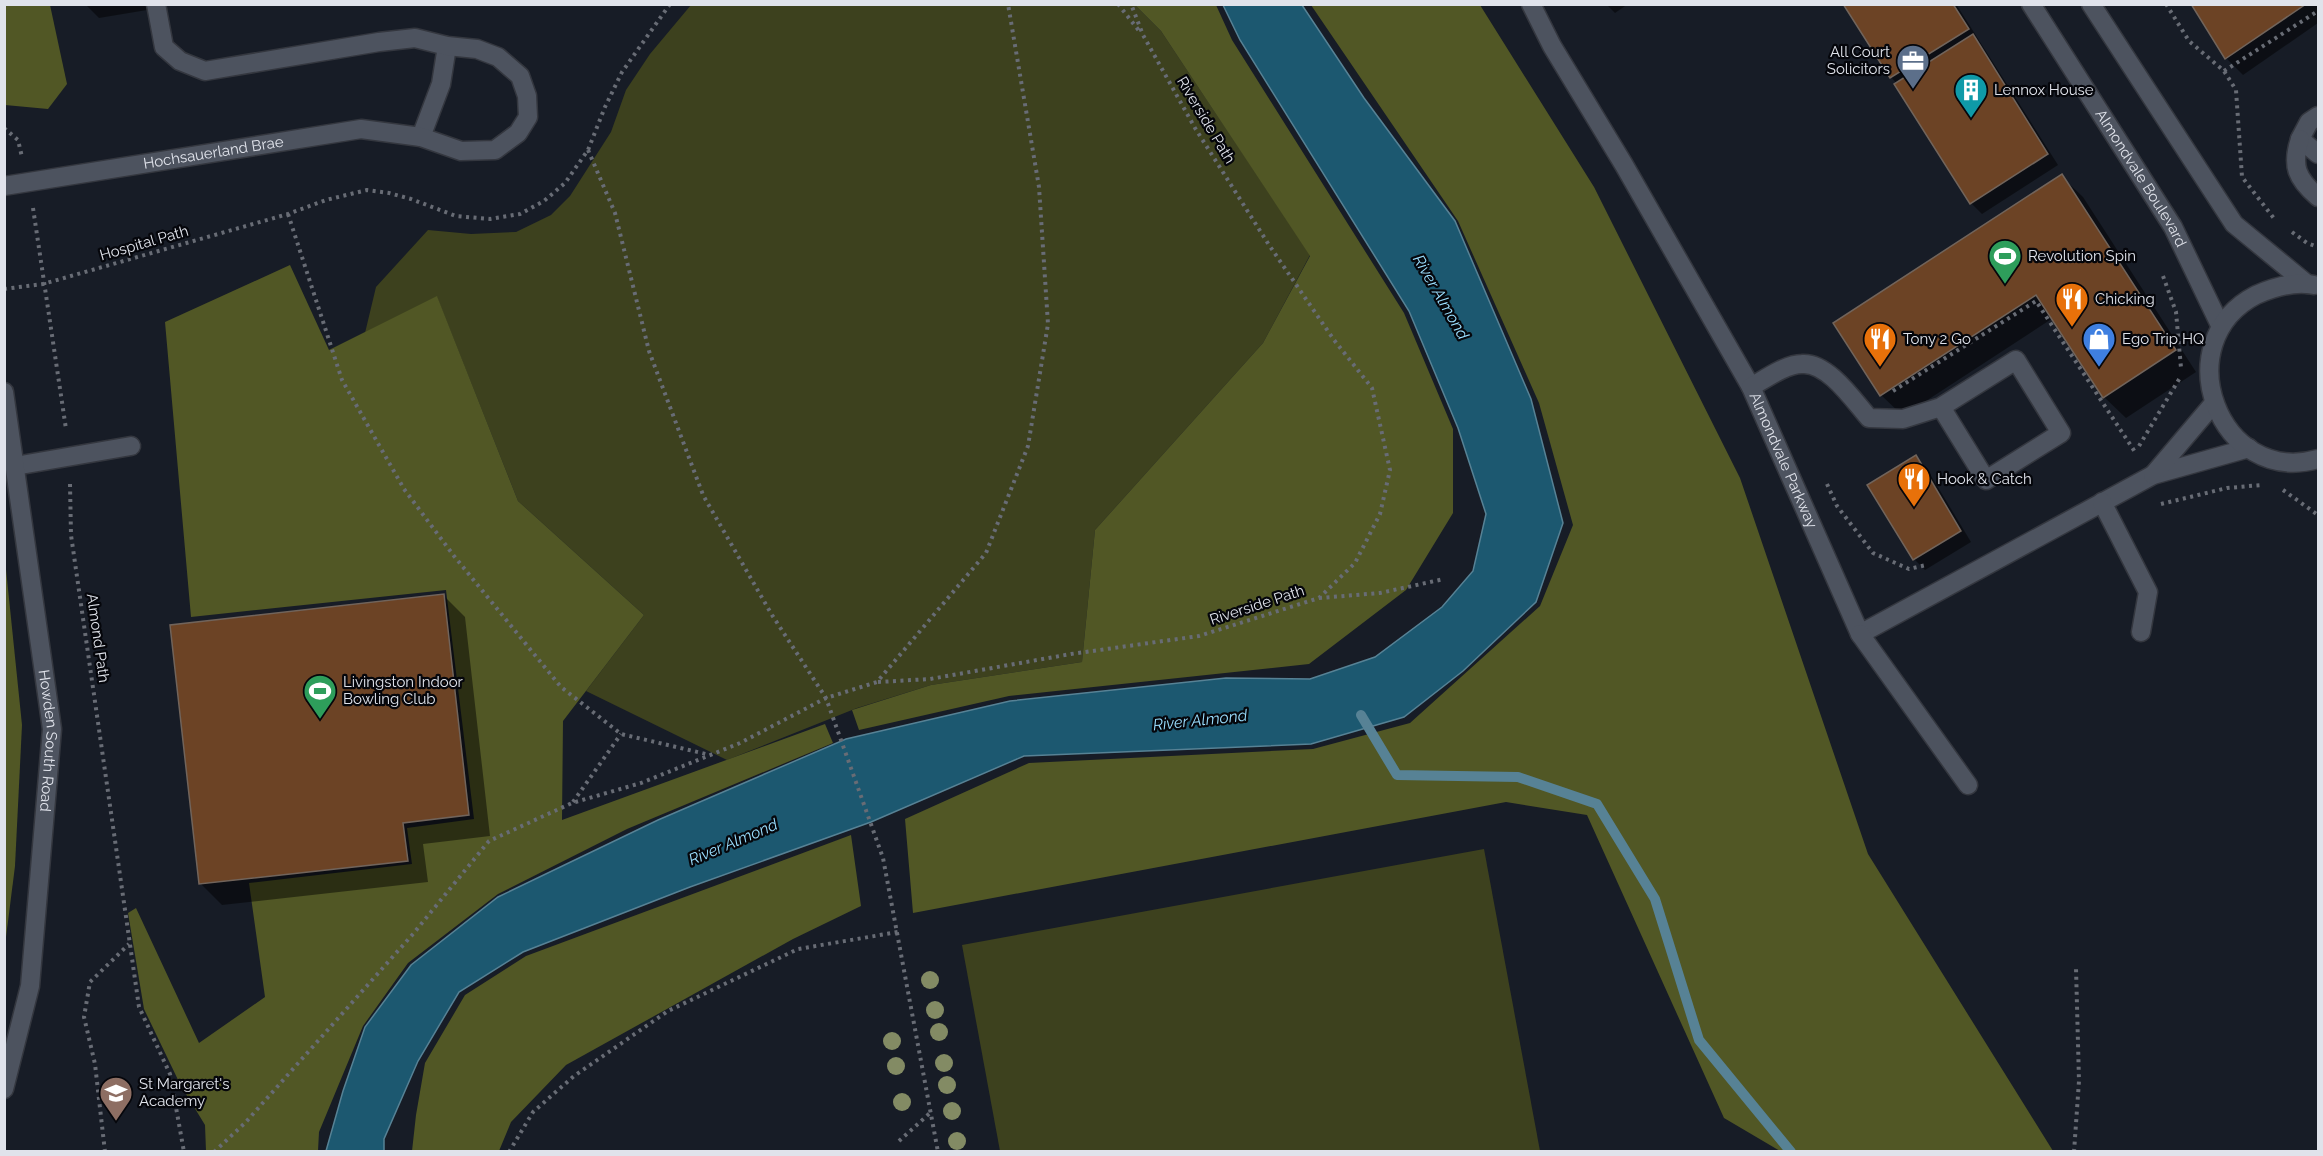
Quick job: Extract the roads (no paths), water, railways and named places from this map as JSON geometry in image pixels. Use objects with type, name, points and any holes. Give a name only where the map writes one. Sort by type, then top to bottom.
[{"type":"street","points":[[156,4],[164,48],[180,61],[205,71],[415,38],[447,46],[441,84],[421,137]]},
{"type":"street","name":"Almondvale Parkway","points":[[1531,4],[1552,46],[1624,165],[1751,387],[1860,634],[1968,785]]},
{"type":"street","name":"Almondvale Boulevard","points":[[2031,4],[2173,227],[2221,327]]},
{"type":"street","points":[[2091,4],[2234,224],[2313,285]]},
{"type":"street","name":"Hochsauerland Brae","points":[[4,186],[362,129],[421,137],[461,151],[495,150],[518,133],[528,117],[527,96],[520,76],[498,57],[477,49],[447,46]]},
{"type":"street","points":[[2319,116],[2309,122],[2294,155],[2302,183],[2319,197]]},
{"type":"street","points":[[2300,139],[2319,154]]},
{"type":"street","points":[[2313,285],[2273,287],[2244,302],[2221,327],[2211,351],[2208,377],[2214,403],[2222,420],[2234,436],[2266,458],[2315,466]]},
{"type":"street","points":[[1751,387],[1773,373],[1803,363],[1830,373],[1869,418],[1903,419],[1941,406],[2016,360],[2061,433],[1986,480],[1941,406]]},
{"type":"street","name":"Howden South Road","points":[[4,392],[52,729],[30,986],[4,1089]]},
{"type":"street","points":[[2153,475],[2214,403]]},
{"type":"street","points":[[15,466],[130,446]]},
{"type":"street","points":[[1860,634],[2153,475],[2249,448]]},
{"type":"street","points":[[2102,502],[2148,592],[2141,632]]},
{"type":"water","name":"River Almond","points":[[1223,5],[1302,5],[1364,98],[1455,221],[1531,399],[1563,523],[1536,602],[1463,671],[1404,717],[1311,744],[1024,756],[871,822],[690,887],[523,952],[459,992],[418,1061],[384,1139],[384,1151],[326,1151],[365,1027],[411,965],[498,897],[658,820],[846,739],[1010,701],[1226,678],[1310,679],[1375,657],[1442,607],[1473,571],[1486,514],[1458,428],[1409,311],[1240,40]]},
{"type":"waterway","points":[[1361,715],[1397,775],[1518,777],[1597,804],[1655,899],[1699,1040],[1791,1152]]},
{"type":"place","name":"All Court Solicitors","points":[[1913,90]]},
{"type":"place","name":"Lennox House","points":[[1971,119]]},
{"type":"place","name":"Revolution Spin","points":[[2005,285]]},
{"type":"place","name":"Chicking","points":[[2072,328]]},
{"type":"place","name":"Tony 2 Go","points":[[1880,368]]},
{"type":"place","name":"Ego Trip HQ","points":[[2099,368]]},
{"type":"place","name":"Hook & Catch","points":[[1914,508]]},
{"type":"place","name":"Livingston Indoor Bowling Club","points":[[320,720]]},
{"type":"place","name":"St Margaret's Academy","points":[[116,1122]]}]
